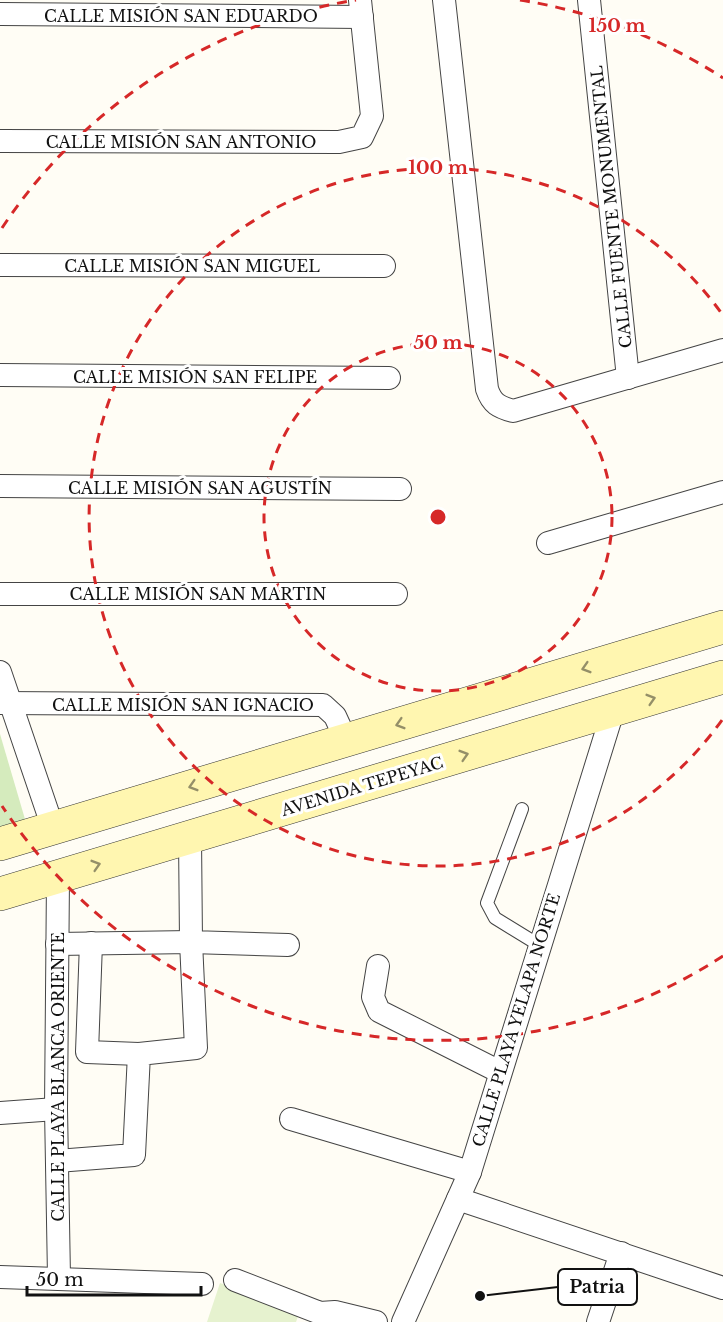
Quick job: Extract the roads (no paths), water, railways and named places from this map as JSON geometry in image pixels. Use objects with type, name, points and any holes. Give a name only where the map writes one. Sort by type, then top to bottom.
[{"type":"street","name":"CALLE MISIÓN SAN EDUARDO","points":[[0,10],[73,0]]},
{"type":"street","points":[[444,0],[487,389],[491,400],[500,407],[513,411],[723,350]]},
{"type":"street","name":"CALLE FUENTE MONUMENTAL","points":[[589,0],[628,378]]},
{"type":"street","name":"CALLE MISIÓN SAN EDUARDO","points":[[0,14],[361,9]]},
{"type":"street","name":"CALLE MISIÓN SAN ANTONIO","points":[[0,141],[339,142],[362,137],[372,116],[361,9]]},
{"type":"street","name":"CALLE MISIÓN SAN MIGUEL","points":[[0,265],[384,266]]},
{"type":"street","name":"CALLE MISIÓN SAN FELIPE","points":[[0,375],[389,378]]},
{"type":"street","name":"CALLE MISIÓN SAN AGUSTÍN","points":[[0,486],[400,489]]},
{"type":"street","points":[[548,543],[723,492]]},
{"type":"street","name":"CALLE MISIÓN SAN MARTIN","points":[[0,594],[396,594]]},
{"type":"street","points":[[0,844],[723,627]]},
{"type":"street","points":[[0,672],[5,704],[53,828]]},
{"type":"street","name":"AVENIDA TEPEYAC","points":[[0,894],[723,677]]},
{"type":"street","name":"CALLE MISIÓN SAN IGNACIO","points":[[5,704],[323,705],[335,716],[346,740]]},
{"type":"street","name":"CALLE PLAYA YELAPA NORTE","points":[[403,1322],[470,1172],[613,711]]},
{"type":"street","points":[[225,777],[239,823]]},
{"type":"street","points":[[57,1052],[139,1054],[196,1048],[191,942],[190,837]]},
{"type":"street","name":"CALLE PLAYA BLANCA ORIENTE","points":[[58,877],[56,1109],[59,1277]]},
{"type":"street","points":[[57,944],[191,942],[288,945]]},
{"type":"street","points":[[87,1052],[91,944]]},
{"type":"street","points":[[378,966],[373,997],[379,1011],[500,1072]]},
{"type":"street","points":[[57,1161],[134,1155],[139,1054]]},
{"type":"street","points":[[0,1113],[56,1109]]},
{"type":"street","points":[[291,1119],[470,1172]]},
{"type":"street","points":[[458,1198],[723,1288]]},
{"type":"street","points":[[598,1322],[621,1253]]},
{"type":"street","points":[[0,1277],[59,1277],[202,1284]]},
{"type":"street","points":[[235,1280],[314,1317],[334,1312],[376,1322]]},
{"type":"lane","points":[[522,809],[487,903],[495,918],[539,945]]},
{"type":"place","name":"Patria","points":[[480,1296]]}]
